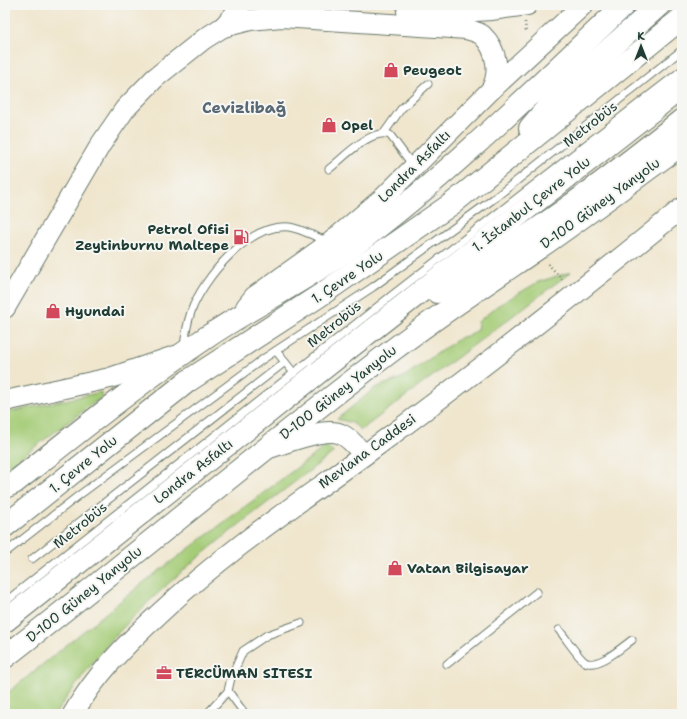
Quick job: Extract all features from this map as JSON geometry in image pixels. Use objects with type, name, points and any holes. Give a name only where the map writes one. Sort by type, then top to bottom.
[{"type":"main road","points":[[5,308],[101,144],[125,109],[155,78],[204,39],[223,27],[235,14],[240,5]]},
{"type":"main road","points":[[321,5],[344,9],[445,13],[525,5]]},
{"type":"main road","name":"Londra Asfaltı","points":[[238,317],[259,293],[331,242],[377,203],[491,90],[583,5]]},
{"type":"main road","points":[[8,487],[130,392],[183,354],[238,317],[305,278],[354,246],[398,212],[446,172],[624,5]]},
{"type":"main road","points":[[516,152],[531,126],[552,102],[659,5]]},
{"type":"main road","points":[[223,27],[250,20],[281,17],[467,29],[480,34],[492,47],[497,64],[495,82],[491,90]]},
{"type":"main road","name":"1. Çevre Yolu","points":[[5,526],[188,381],[393,246],[453,203],[682,18]]},
{"type":"main road","name":"1. İstanbul Çevre Yolu","points":[[382,322],[682,87]]},
{"type":"main road","points":[[382,322],[470,274],[556,216],[610,177],[682,120]]},
{"type":"main road","name":"D-100 Güney Yanyolu","points":[[5,657],[74,604],[262,450],[440,315],[537,249],[682,144]]},
{"type":"main road","name":"Mevlana Caddesi","points":[[73,714],[86,691],[107,665],[137,634],[192,583],[264,526],[364,455],[571,286],[682,208]]},
{"type":"main road","name":"Londra Asfaltı","points":[[5,621],[382,322]]},
{"type":"main road","points":[[5,401],[110,378],[183,354]]},
{"type":"main road","points":[[262,450],[319,432],[331,431],[342,434],[356,445],[364,455]]},
{"type":"main road","points":[[5,668],[74,604]]},
{"type":"lane","name":"Metrobüs","points":[[5,553],[182,418],[276,351],[373,287],[490,202],[682,50]]},
{"type":"lane","name":"Metrobüs","points":[[5,602],[503,208],[682,70]]},
{"type":"lane","points":[[384,133],[401,109],[428,84]]},
{"type":"lane","points":[[329,169],[372,135],[384,133],[390,136],[414,167]]},
{"type":"lane","points":[[183,354],[191,312],[205,286],[222,264],[257,233],[273,228],[290,228],[331,242]]},
{"type":"lane","points":[[276,351],[294,373]]},
{"type":"lane","points":[[32,559],[285,362]]},
{"type":"lane","points":[[447,664],[537,592]]},
{"type":"lane","points":[[207,714],[228,691],[231,678],[243,651],[267,635],[301,623]]},
{"type":"lane","points":[[559,630],[585,662],[593,664],[604,660],[632,640]]},
{"type":"lane","points":[[228,691],[245,714]]},
{"type":"path","points":[[525,5],[527,37]]},
{"type":"path","points":[[537,249],[562,281],[571,286]]},
{"type":"green space","points":[[571,272],[361,430],[352,423],[337,419],[375,388],[402,378],[461,337],[467,336],[477,330],[478,322],[497,306],[538,282]]},
{"type":"green space","points":[[101,392],[102,397],[5,469],[5,413]]},
{"type":"green space","points":[[326,446],[334,452],[195,560],[143,608],[101,652],[55,714],[5,714],[5,695],[144,582]]},
{"type":"place","name":"Peugeot","points":[[391,70]]},
{"type":"place","name":"Opel","points":[[329,125]]},
{"type":"place","name":"Petrol Ofisi Zeytinburnu Maltepe","points":[[241,237]]},
{"type":"place","name":"Hyundai","points":[[53,311]]},
{"type":"place","name":"Vatan Bilgisayar","points":[[395,568]]},
{"type":"place","name":"TERCÜMAN SITESI","points":[[164,673]]},
{"type":"district","name":"Cevizlibağ","points":[[244,107]]}]
